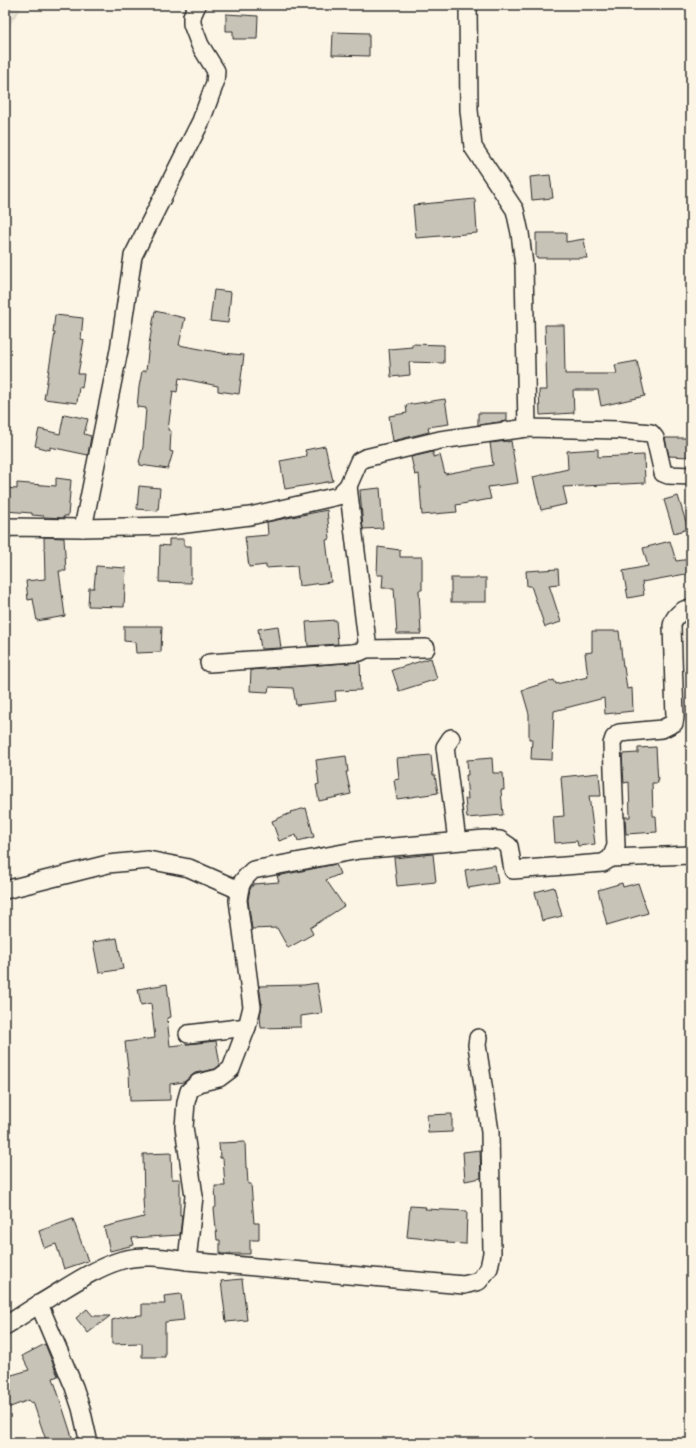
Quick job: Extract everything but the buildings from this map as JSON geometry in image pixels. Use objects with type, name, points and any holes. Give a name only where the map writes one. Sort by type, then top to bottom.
[{"type":"street","points":[[84,528],[119,350],[133,256],[201,121],[215,83],[216,71],[200,45],[192,24],[192,16],[197,5]]},
{"type":"street","points":[[468,5],[470,110],[473,147],[515,210],[523,259],[527,428]]},
{"type":"street","points":[[5,530],[8,527],[84,528],[170,526],[250,516],[338,496],[348,486],[359,461],[365,458],[440,440],[527,428],[619,430],[651,433],[655,438],[663,473],[668,475],[691,476]]},
{"type":"street","points":[[348,486],[367,641],[366,649]]},
{"type":"street","points":[[187,1261],[194,1196],[184,1127],[186,1102],[189,1091],[198,1083],[219,1078],[230,1069],[247,1027],[252,1007],[238,900],[239,890],[243,879],[253,870],[359,850],[485,839],[500,840],[509,846],[513,870],[603,864],[611,858],[616,846],[612,744],[614,738],[618,733],[662,729],[674,723],[672,622],[684,609],[691,608]]},
{"type":"street","points":[[209,663],[352,653],[360,652],[366,649],[426,648]]},
{"type":"street","points":[[451,738],[445,747],[457,841]]},
{"type":"street","points":[[611,858],[691,855]]},
{"type":"street","points":[[5,890],[108,864],[148,860],[189,868],[239,890]]},
{"type":"street","points":[[188,1034],[247,1027]]},
{"type":"street","points":[[5,1326],[39,1304],[101,1268],[122,1260],[158,1258],[464,1285],[479,1281],[489,1268],[492,1253],[490,1132],[477,1045],[478,1038]]},
{"type":"street","points":[[39,1304],[74,1387],[81,1408],[88,1439],[86,1443]]},
{"type":"shaded area","points":[[5,5],[23,5],[5,34]]}]
